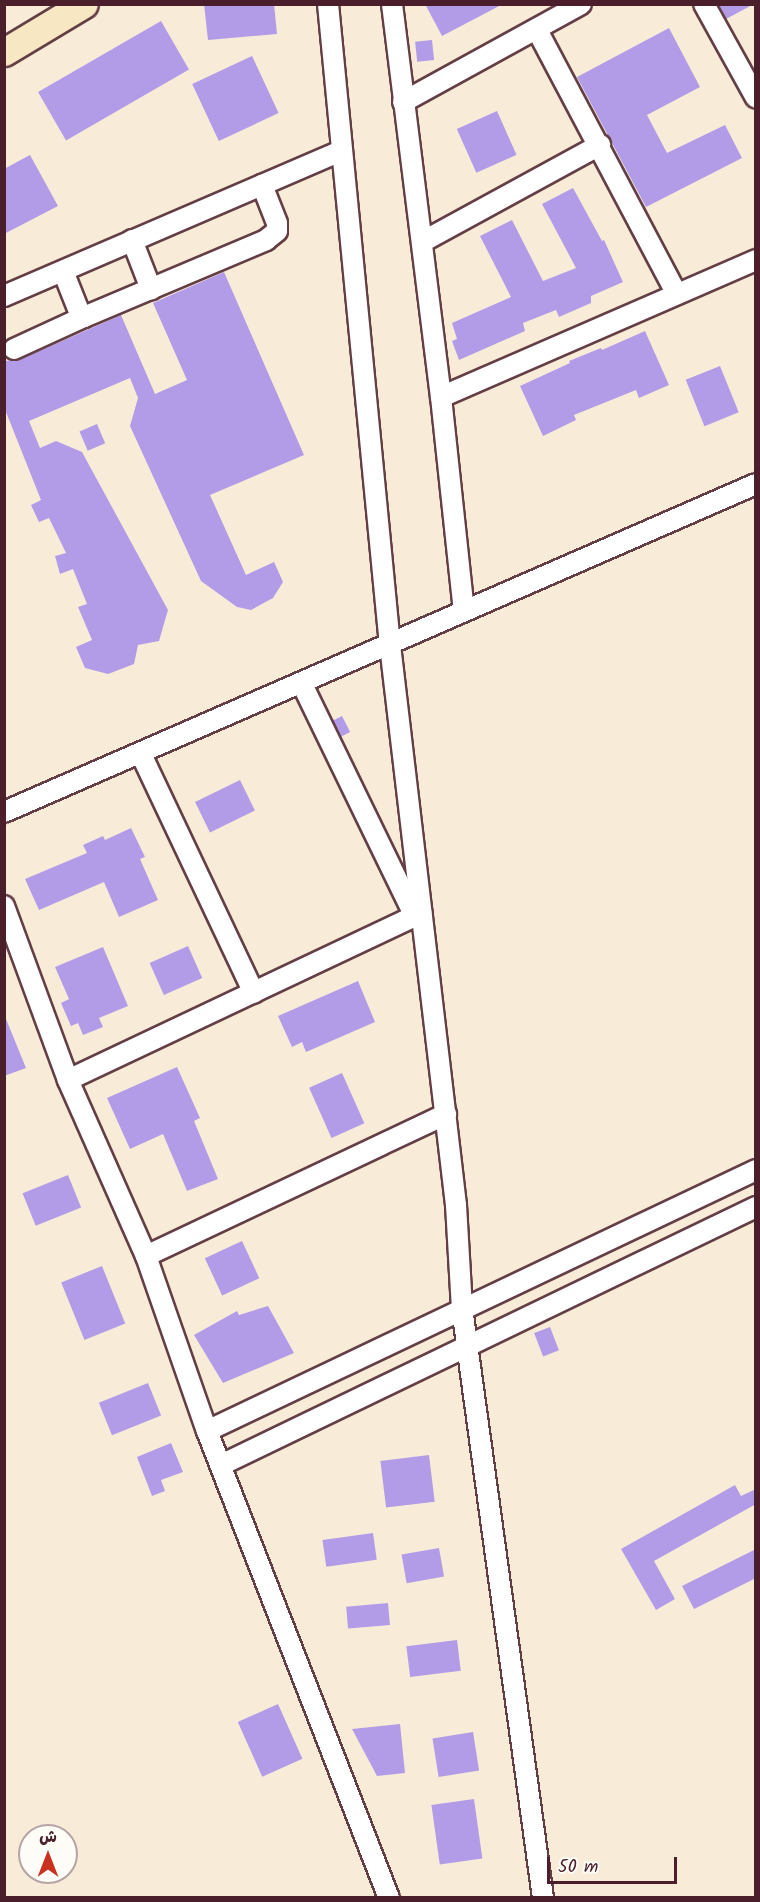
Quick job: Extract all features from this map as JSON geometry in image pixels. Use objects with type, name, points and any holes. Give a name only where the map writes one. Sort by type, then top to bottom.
[{"type":"street","points":[[4,52],[84,4]]},
{"type":"street","points":[[328,4],[418,915],[446,1114],[456,1204],[462,1308],[543,1898]]},
{"type":"street","points":[[392,4],[423,242],[464,611]]},
{"type":"street","points":[[403,102],[581,4]]},
{"type":"street","points":[[704,4],[756,98]]},
{"type":"street","points":[[537,30],[600,145],[676,293]]},
{"type":"street","points":[[423,242],[600,145]]},
{"type":"street","points":[[4,296],[341,151]]},
{"type":"street","points":[[14,349],[273,236],[277,231],[277,223],[262,185]]},
{"type":"street","points":[[132,240],[152,289]]},
{"type":"street","points":[[441,397],[756,260]]},
{"type":"street","points":[[63,271],[80,314],[84,317]]},
{"type":"street","points":[[4,812],[302,684],[756,484]]},
{"type":"street","points":[[302,684],[418,915]]},
{"type":"street","points":[[141,754],[254,993]]},
{"type":"street","points":[[4,906],[68,1080],[146,1256],[207,1431],[389,1898]]},
{"type":"street","points":[[68,1080],[418,915]]},
{"type":"street","points":[[146,1256],[446,1114]]},
{"type":"street","points":[[207,1431],[756,1170]]},
{"type":"street","points":[[722,1186],[737,1216]]},
{"type":"street","points":[[221,1465],[467,1344],[756,1207]]},
{"type":"building","points":[[204,4],[274,4],[277,34],[208,40]]},
{"type":"building","points":[[425,4],[503,4],[442,36]]},
{"type":"building","points":[[718,4],[754,4],[726,19]]},
{"type":"building","points":[[161,21],[189,69],[66,140],[38,92]]},
{"type":"building","points":[[669,28],[700,87],[647,115],[667,153],[725,125],[742,158],[646,207],[577,77]]},
{"type":"building","points":[[432,40],[434,60],[417,62],[415,42]]},
{"type":"building","points":[[252,56],[279,113],[219,141],[192,84]]},
{"type":"building","points":[[497,111],[517,155],[476,173],[457,129]]},
{"type":"building","points":[[30,155],[58,206],[4,234],[4,169]]},
{"type":"building","points":[[573,188],[602,241],[604,240],[623,282],[591,296],[591,303],[559,317],[556,310],[523,323],[525,331],[459,360],[452,341],[457,339],[452,323],[511,297],[480,236],[512,220],[543,281],[576,268],[542,204]]},
{"type":"building","points":[[224,272],[304,455],[210,495],[246,575],[274,562],[283,582],[273,598],[251,610],[237,607],[201,581],[130,426],[138,398],[130,378],[29,421],[40,448],[56,441],[82,452],[168,610],[159,641],[138,645],[134,664],[108,674],[85,668],[76,647],[92,640],[78,607],[87,604],[73,569],[60,574],[55,556],[66,553],[49,518],[39,522],[31,505],[41,500],[4,407],[4,361],[19,360],[121,315],[155,394],[187,380],[153,303]]},
{"type":"building","points":[[645,331],[669,385],[639,398],[636,390],[574,415],[576,420],[543,436],[520,386],[570,363],[569,361],[601,348],[602,350]]},
{"type":"building","points":[[720,366],[739,412],[704,426],[686,380]]},
{"type":"building","points":[[97,424],[105,443],[88,451],[80,431]]},
{"type":"building","points":[[342,716],[350,732],[341,737],[333,721]]},
{"type":"building","points":[[240,780],[255,811],[210,832],[195,802]]},
{"type":"building","points":[[131,828],[145,857],[140,859],[158,900],[119,917],[104,882],[39,910],[25,879],[87,853],[83,845],[103,836],[105,840]]},
{"type":"building","points":[[188,946],[202,978],[164,995],[150,963]]},
{"type":"building","points":[[103,947],[128,1006],[99,1018],[103,1027],[83,1035],[78,1023],[71,1026],[61,1003],[69,999],[55,967]]},
{"type":"building","points":[[358,981],[375,1022],[306,1052],[302,1042],[292,1047],[278,1016]]},
{"type":"building","points":[[4,1014],[26,1068],[4,1076]]},
{"type":"building","points":[[177,1067],[200,1118],[194,1121],[218,1179],[187,1191],[163,1134],[130,1149],[107,1098]]},
{"type":"building","points":[[342,1073],[364,1123],[331,1138],[309,1088]]},
{"type":"building","points":[[68,1175],[81,1207],[36,1226],[23,1193]]},
{"type":"building","points":[[242,1241],[259,1278],[222,1295],[205,1258]]},
{"type":"building","points":[[102,1266],[125,1323],[84,1340],[61,1282]]},
{"type":"building","points":[[268,1306],[294,1353],[223,1383],[194,1335],[237,1311],[239,1315]]},
{"type":"building","points":[[550,1327],[559,1350],[543,1356],[534,1333]]},
{"type":"building","points":[[148,1383],[161,1415],[112,1435],[99,1403]]},
{"type":"building","points":[[171,1443],[183,1472],[161,1480],[165,1491],[152,1496],[137,1457]]},
{"type":"building","points":[[429,1455],[435,1502],[386,1508],[380,1461]]},
{"type":"building","points":[[735,1485],[741,1496],[756,1489],[756,1504],[654,1561],[675,1599],[656,1610],[621,1549]]},
{"type":"building","points":[[373,1533],[377,1560],[326,1567],[322,1540]]},
{"type":"building","points":[[439,1548],[444,1577],[407,1583],[402,1555]]},
{"type":"building","points":[[756,1549],[756,1578],[694,1609],[682,1586]]},
{"type":"building","points":[[388,1603],[390,1625],[348,1629],[346,1607]]},
{"type":"building","points":[[457,1640],[461,1671],[410,1677],[406,1646]]},
{"type":"building","points":[[278,1704],[302,1759],[262,1777],[238,1722]]},
{"type":"building","points":[[400,1724],[405,1773],[377,1776],[352,1729]]},
{"type":"building","points":[[473,1732],[479,1771],[439,1777],[433,1738]]},
{"type":"building","points":[[474,1799],[482,1858],[440,1864],[431,1805]]}]
